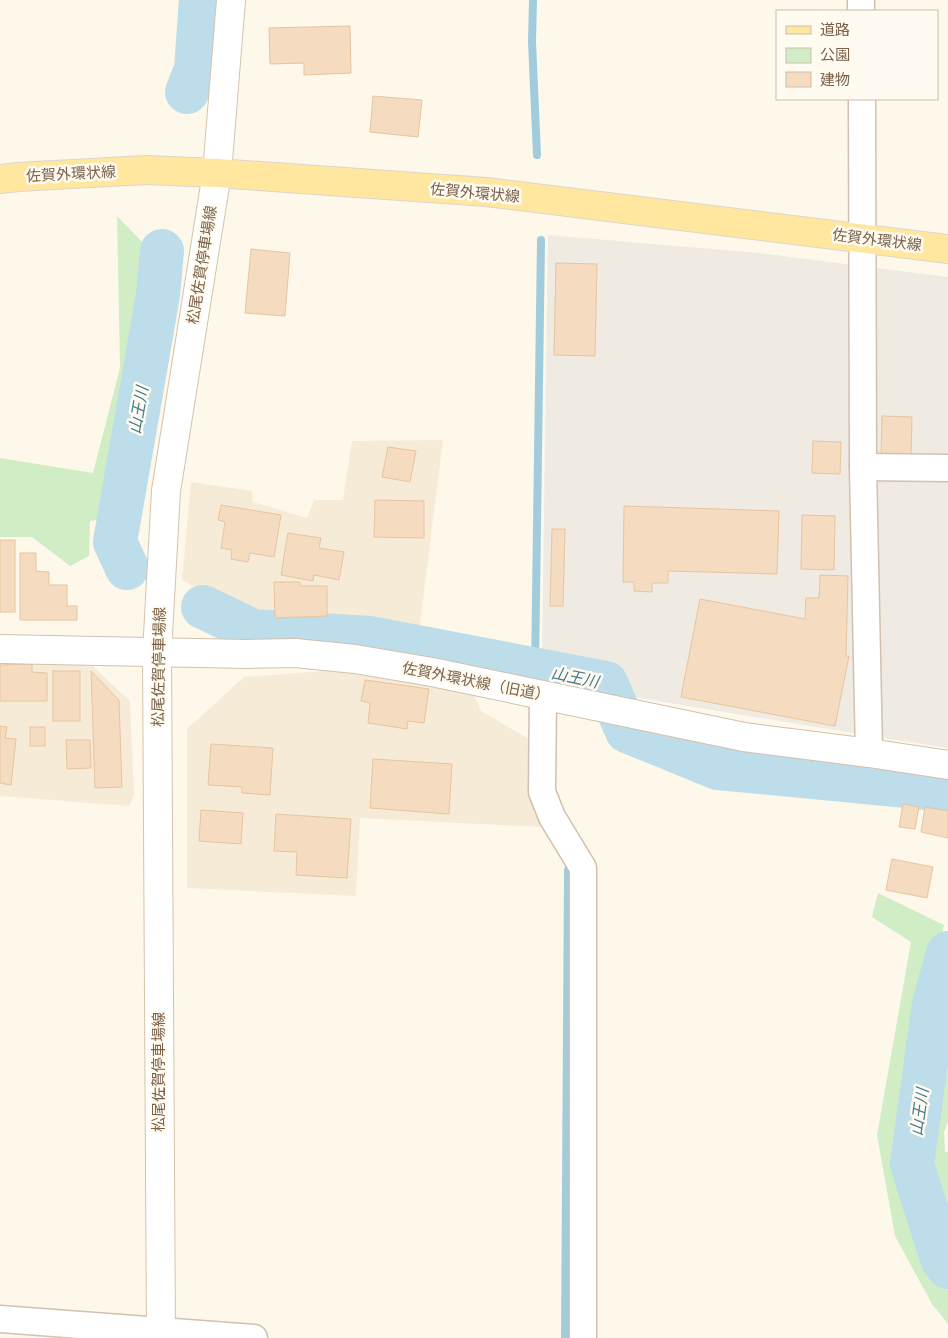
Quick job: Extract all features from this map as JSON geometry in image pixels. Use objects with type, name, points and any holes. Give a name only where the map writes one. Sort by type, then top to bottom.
[{"type":"main road","name":"松尾佐賀停車場線","points":[[161,1334],[157,653],[166,491],[217,173],[231,0]]},
{"type":"main road","name":"佐賀外環状線","points":[[0,179],[146,170],[217,173],[486,192],[948,249]]},
{"type":"main road","name":"佐賀外環状線（旧道）","points":[[0,649],[157,653],[296,653],[355,659],[432,672],[744,737],[869,753],[948,766]]},
{"type":"street","points":[[862,100],[863,467],[869,753]]},
{"type":"street","points":[[863,467],[948,468]]},
{"type":"street","points":[[543,696],[542,792],[552,817],[583,868],[583,1338]]},
{"type":"street","points":[[0,1319],[161,1334],[254,1338]]},
{"type":"shaded area","points":[[548,235],[759,253],[948,277],[948,748],[634,697],[624,675],[542,657]]},
{"type":"shaded area","points":[[443,440],[419,631],[258,624],[182,580],[191,482],[252,491],[253,502],[307,518],[314,500],[343,500],[352,441]]},
{"type":"shaded area","points":[[0,660],[88,662],[130,701],[134,795],[129,806],[0,796]]},
{"type":"shaded area","points":[[351,669],[472,691],[481,711],[534,742],[543,827],[360,818],[356,896],[187,888],[187,729],[244,677]]},
{"type":"green space","points":[[117,216],[145,245],[139,350],[109,518],[90,521],[89,556],[70,566],[32,537],[0,537],[0,458],[93,473],[120,368]]},
{"type":"green space","points":[[878,893],[944,925],[903,1096],[903,1155],[925,1248],[948,1279],[948,1324],[932,1304],[895,1236],[877,1135],[911,942],[872,917]]},
{"type":"green space","points":[[948,1016],[948,1122],[944,1132],[945,1152],[948,1152],[948,1247],[922,1162],[928,1113]]},
{"type":"building","points":[[350,26],[351,73],[304,75],[304,63],[270,64],[269,28]]},
{"type":"building","points":[[373,96],[422,100],[418,137],[370,132]]},
{"type":"building","points":[[251,249],[290,253],[285,316],[245,313]]},
{"type":"building","points":[[556,263],[597,264],[595,356],[554,355]]},
{"type":"building","points":[[882,416],[912,417],[911,458],[881,458]]},
{"type":"building","points":[[813,441],[841,442],[840,474],[812,473]]},
{"type":"building","points":[[388,447],[416,451],[410,482],[382,477]]},
{"type":"building","points":[[375,500],[424,501],[424,538],[374,537]]},
{"type":"building","points":[[221,505],[281,515],[274,557],[250,553],[248,562],[231,559],[232,550],[221,548],[225,522],[218,520]]},
{"type":"building","points":[[624,506],[779,511],[777,574],[668,571],[668,583],[652,583],[652,592],[634,591],[634,582],[623,582]]},
{"type":"building","points":[[802,515],[835,516],[834,570],[801,569]]},
{"type":"building","points":[[552,529],[565,529],[563,606],[550,606]]},
{"type":"building","points":[[288,533],[321,538],[319,548],[344,552],[339,580],[314,575],[313,581],[281,575]]},
{"type":"building","points":[[0,540],[15,540],[15,612],[0,612]]},
{"type":"building","points":[[20,553],[36,553],[36,571],[49,572],[49,585],[67,585],[67,606],[77,606],[77,620],[20,620]]},
{"type":"building","points":[[820,575],[848,576],[846,656],[849,656],[835,726],[681,697],[700,599],[805,619],[806,598],[819,598]]},
{"type":"building","points":[[274,582],[300,582],[300,586],[327,586],[327,616],[275,618]]},
{"type":"building","points":[[32,664],[32,672],[47,673],[47,701],[0,701],[0,665]]},
{"type":"building","points":[[53,671],[80,671],[80,721],[53,721]]},
{"type":"building","points":[[91,671],[119,700],[122,787],[95,788]]},
{"type":"building","points":[[365,680],[429,689],[424,723],[408,721],[407,729],[368,723],[370,703],[361,701]]},
{"type":"building","points":[[0,726],[7,727],[5,738],[16,739],[11,785],[0,783]]},
{"type":"building","points":[[30,727],[45,727],[45,746],[30,746]]},
{"type":"building","points":[[66,740],[90,740],[91,768],[67,769]]},
{"type":"building","points":[[211,744],[273,748],[270,795],[242,793],[242,787],[208,785]]},
{"type":"building","points":[[373,759],[452,764],[449,814],[370,808]]},
{"type":"building","points":[[903,804],[919,807],[915,829],[899,827]]},
{"type":"building","points":[[925,807],[948,811],[948,838],[921,832]]},
{"type":"building","points":[[201,810],[243,813],[241,844],[199,841]]},
{"type":"building","points":[[276,814],[351,819],[347,878],[296,875],[297,852],[274,851]]},
{"type":"building","points":[[892,859],[933,867],[927,898],[886,890]]},
{"type":"waterway","name":"山王川","points":[[187,92],[196,69],[201,0]]},
{"type":"waterway","points":[[533,0],[532,42],[537,155]]},
{"type":"waterway","points":[[535,669],[541,240]]},
{"type":"waterway","name":"山王川","points":[[127,568],[115,542],[158,295],[162,251]]},
{"type":"waterway","name":"山王川","points":[[203,607],[253,631],[370,638],[606,683],[627,731],[718,768],[948,790]]},
{"type":"waterway","points":[[565,1338],[568,870]]},
{"type":"waterway","name":"山王川","points":[[948,953],[934,1004],[912,1164],[942,1259],[948,1267]]}]
